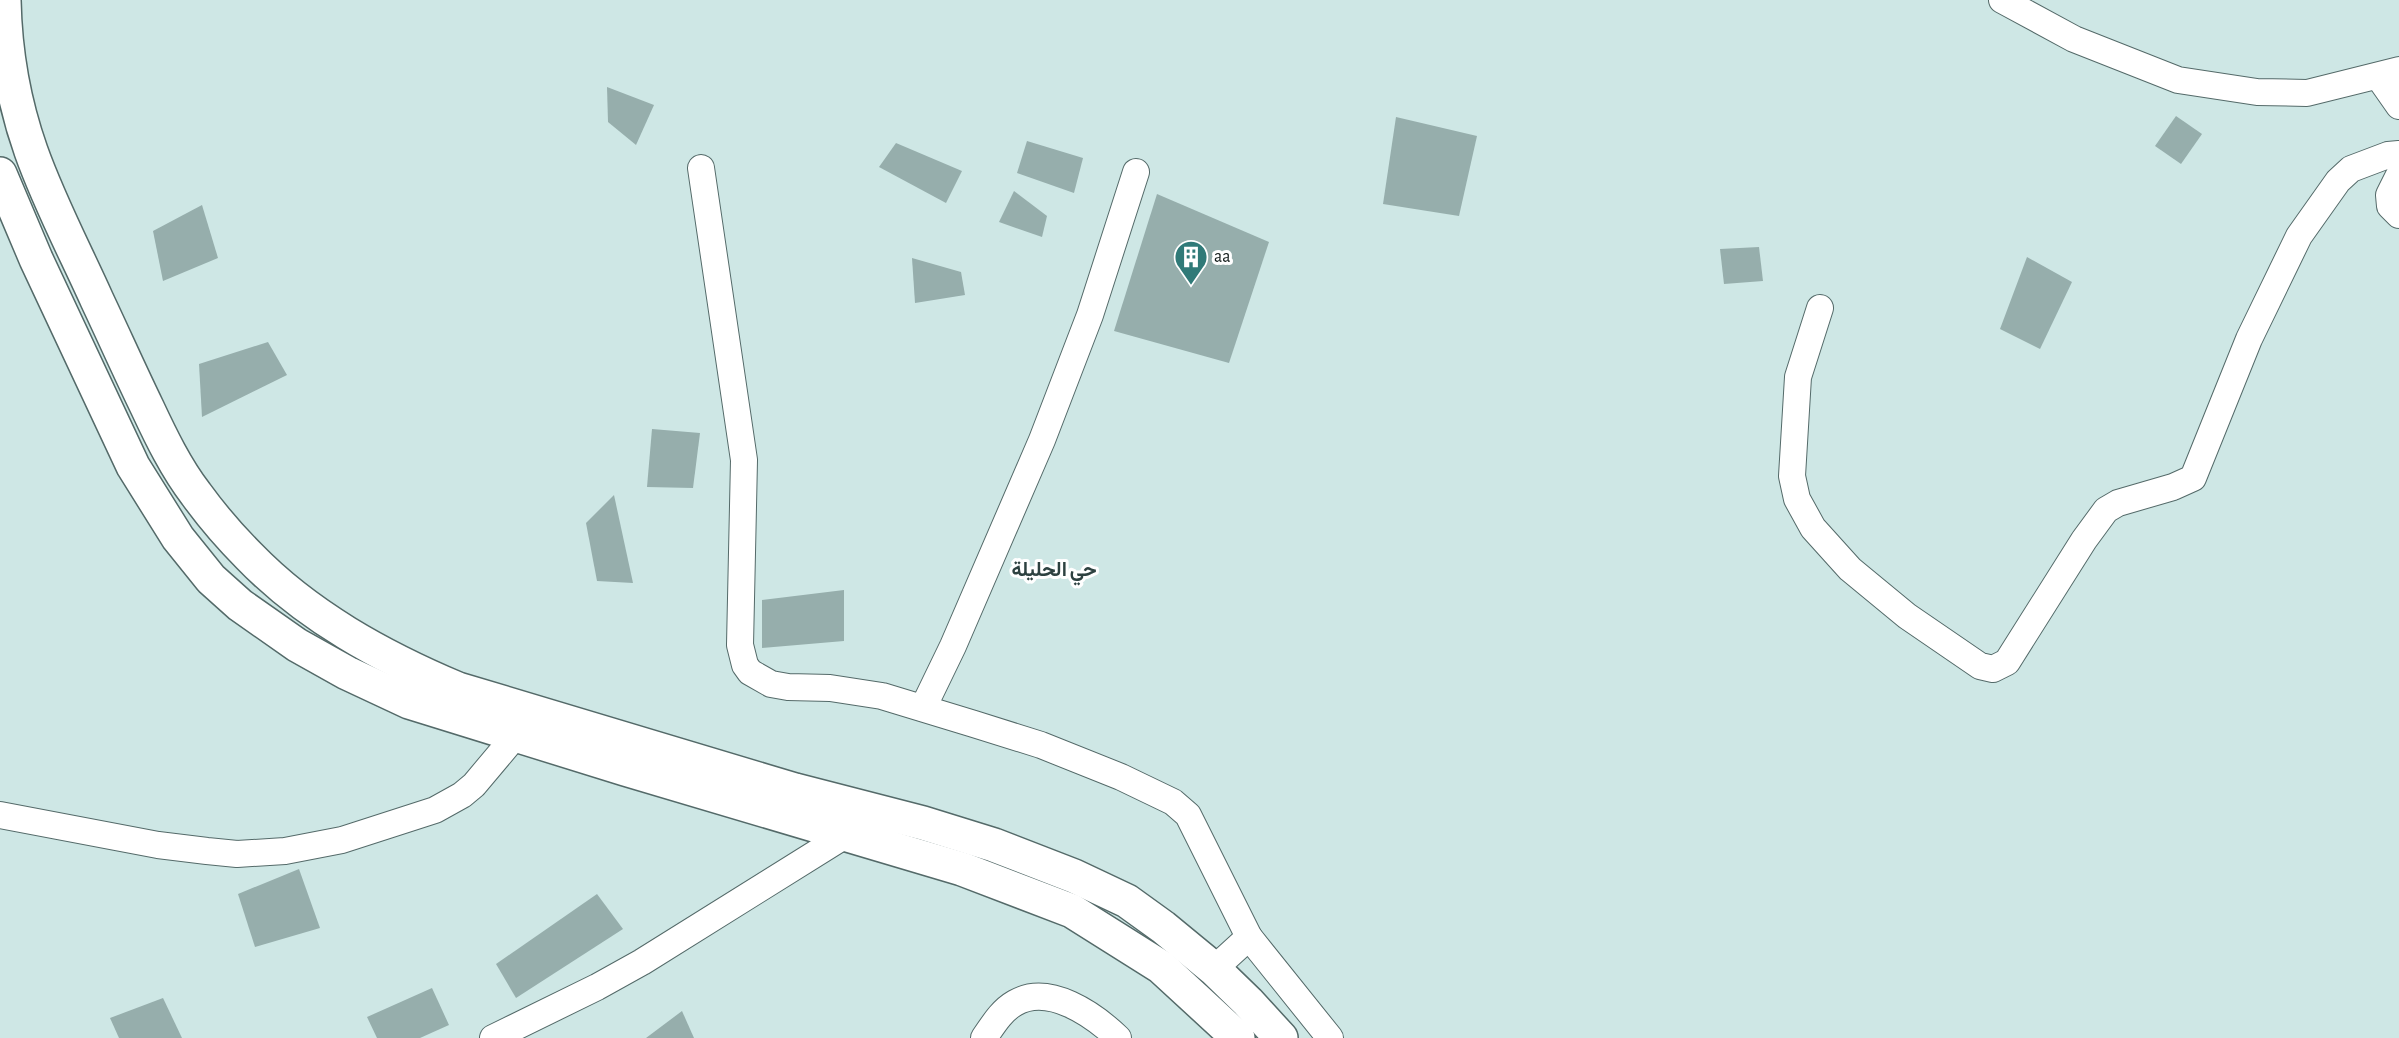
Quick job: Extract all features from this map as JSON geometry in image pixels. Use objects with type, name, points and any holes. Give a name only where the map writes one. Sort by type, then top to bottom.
[{"type":"main road","points":[[4,0],[4,32],[9,61],[31,151],[121,353],[163,440],[195,493],[250,558],[306,605],[351,636],[421,673],[458,689],[784,787],[923,823],[994,845],[1074,876],[1126,901],[1214,969],[1281,1038]]},
{"type":"main road","points":[[0,174],[36,259],[133,466],[178,538],[211,579],[240,605],[297,645],[347,673],[409,702],[962,869],[1072,910],[1161,967],[1238,1038]]},
{"type":"main road","points":[[85,362],[121,353]]},
{"type":"street","points":[[2002,0],[2074,39],[2178,80],[2257,92],[2307,93],[2389,73],[2399,106]]},
{"type":"street","points":[[1820,308],[1798,377],[1796,398],[1792,476],[1797,499],[1804,516],[1850,569],[1907,616],[1980,666],[1993,669],[2007,662],[2084,540],[2106,510],[2118,503],[2173,487],[2193,478],[2249,339],[2299,236],[2338,181],[2351,170],[2388,155],[2399,154]]},
{"type":"street","points":[[701,168],[744,460],[740,645],[745,665],[750,672],[771,684],[882,696],[1041,745],[1121,777],[1183,809],[1249,937],[1330,1038]]},
{"type":"street","points":[[923,708],[953,646],[1042,440],[1090,315],[1136,172]]},
{"type":"street","points":[[2399,176],[2389,195],[2390,206],[2399,215]]},
{"type":"street","points":[[0,815],[158,845],[237,854],[285,851],[342,840],[435,810],[462,795],[474,785],[516,735]]},
{"type":"street","points":[[493,1038],[578,997],[633,967],[848,834]]},
{"type":"street","points":[[1214,969],[1249,937]]},
{"type":"street","points":[[984,1038],[1004,1011],[1027,998],[1040,997],[1072,1005],[1118,1038]]},
{"type":"building","points":[[607,87],[654,105],[636,145],[608,122]]},
{"type":"building","points":[[2176,116],[2202,134],[2181,164],[2155,146]]},
{"type":"building","points":[[1396,117],[1477,136],[1459,216],[1383,204]]},
{"type":"building","points":[[1027,141],[1083,158],[1074,193],[1017,173]]},
{"type":"building","points":[[896,143],[962,171],[946,203],[879,167]]},
{"type":"building","points":[[1014,191],[1047,216],[1042,237],[999,222]]},
{"type":"building","name":"aa","points":[[1157,194],[1269,242],[1229,363],[1114,331]]},
{"type":"building","points":[[202,205],[218,258],[163,281],[153,231]]},
{"type":"building","points":[[1759,247],[1763,281],[1724,284],[1720,249]]},
{"type":"building","points":[[2027,257],[2072,282],[2040,349],[2000,329]]},
{"type":"building","points":[[912,258],[961,272],[965,295],[915,303]]},
{"type":"building","points":[[268,342],[287,375],[202,417],[199,364]]},
{"type":"building","points":[[652,429],[700,433],[693,488],[647,487]]},
{"type":"building","points":[[614,495],[633,583],[597,581],[586,523]]},
{"type":"building","points":[[844,590],[844,641],[762,648],[762,600]]},
{"type":"building","points":[[299,869],[320,928],[255,947],[238,894]]},
{"type":"building","points":[[597,894],[623,929],[516,998],[496,964]]},
{"type":"building","points":[[432,988],[449,1025],[420,1038],[377,1038],[367,1017]]},
{"type":"building","points":[[163,998],[182,1038],[119,1038],[110,1018]]},
{"type":"building","points":[[682,1011],[694,1038],[646,1038]]},
{"type":"place","name":"aa","points":[[1191,286]]},
{"type":"district","name":"حي الحليلة","points":[[1054,570]]}]
